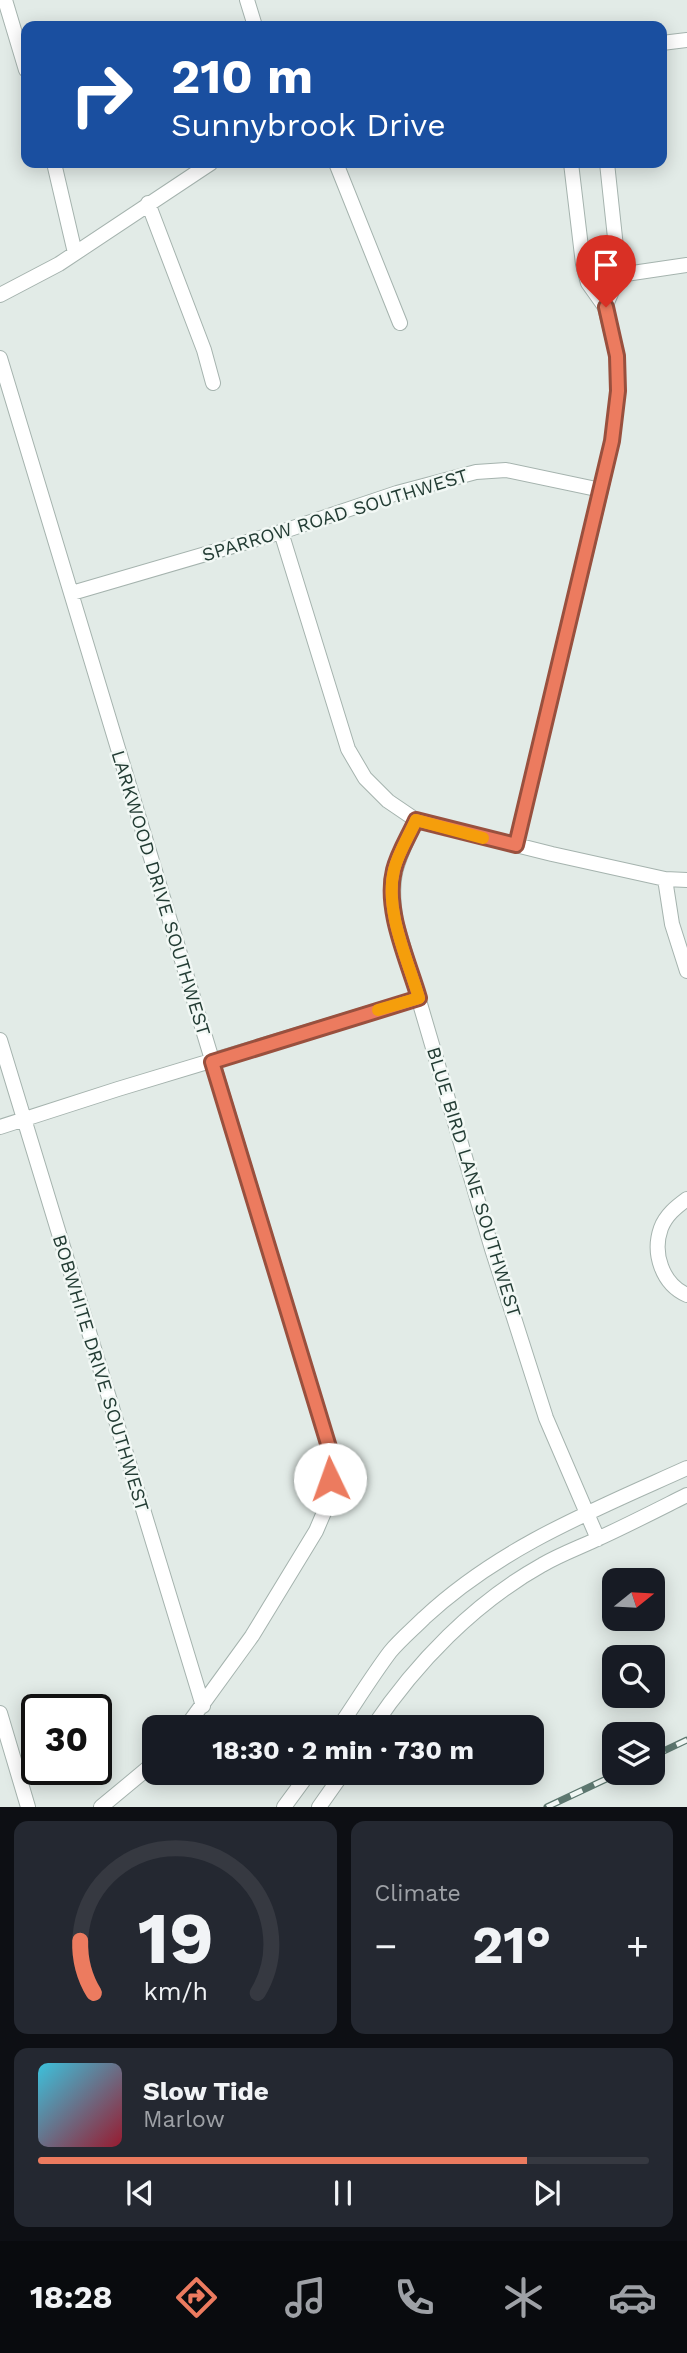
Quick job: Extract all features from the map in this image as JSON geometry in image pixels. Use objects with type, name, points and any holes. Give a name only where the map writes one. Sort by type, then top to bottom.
[{"type":"street","points":[[5,0],[21,53]]},
{"type":"street","points":[[247,0],[253,21]]},
{"type":"street","points":[[667,42],[687,40]]},
{"type":"street","points":[[55,168],[75,253]]},
{"type":"street","points":[[0,296],[60,264],[203,168]]},
{"type":"street","points":[[338,168],[400,323]]},
{"type":"street","points":[[516,845],[601,490],[612,441],[618,391],[617,356],[606,307],[588,283],[583,264],[572,168]]},
{"type":"street","points":[[606,307],[619,275],[608,168]]},
{"type":"street","points":[[148,203],[200,340],[213,383]]},
{"type":"street","points":[[583,264],[617,259]]},
{"type":"street","points":[[619,275],[687,265]]},
{"type":"street","name":"LARKWOOD DRIVE SOUTHWEST","points":[[0,358],[329,1447],[330,1479],[325,1510],[316,1531],[252,1636],[196,1715]]},
{"type":"street","name":"SPARROW ROAD SOUTHWEST","points":[[72,593],[281,531],[397,493],[492,470],[527,473],[601,490]]},
{"type":"street","points":[[281,531],[348,749],[365,778],[388,801],[416,820],[665,879],[687,880]]},
{"type":"street","name":"BLUE BIRD LANE SOUTHWEST","points":[[416,820],[394,869],[391,887],[396,922],[537,1392],[598,1539]]},
{"type":"street","points":[[665,879],[672,925],[687,971]]},
{"type":"street","points":[[0,1127],[419,998]]},
{"type":"street","name":"BOBWHITE DRIVE SOUTHWEST","points":[[0,1041],[203,1706]]},
{"type":"street","points":[[687,1199],[672,1210],[661,1226],[657,1244],[659,1262],[667,1279],[687,1295]]},
{"type":"street","points":[[347,1715],[391,1651],[433,1609],[505,1555],[549,1530],[687,1468]]},
{"type":"street","points":[[381,1715],[428,1655],[468,1618],[542,1565],[687,1495]]},
{"type":"street","points":[[0,1713],[28,1807]]},
{"type":"street","points":[[101,1807],[142,1773]]},
{"type":"street","points":[[284,1807],[300,1785]]},
{"type":"street","points":[[319,1807],[335,1785]]},
{"type":"railway","points":[[665,1750],[687,1740]]},
{"type":"railway","points":[[547,1807],[602,1781]]},
{"type":"slow traffic","points":[[378,1010],[419,998],[396,922],[391,887],[394,869],[416,820],[483,838]]},
{"type":"route","points":[[330,1479],[329,1447],[212,1062],[419,998],[396,922],[391,887],[394,869],[416,820],[516,845],[612,441],[618,391],[617,356],[606,307]]}]
